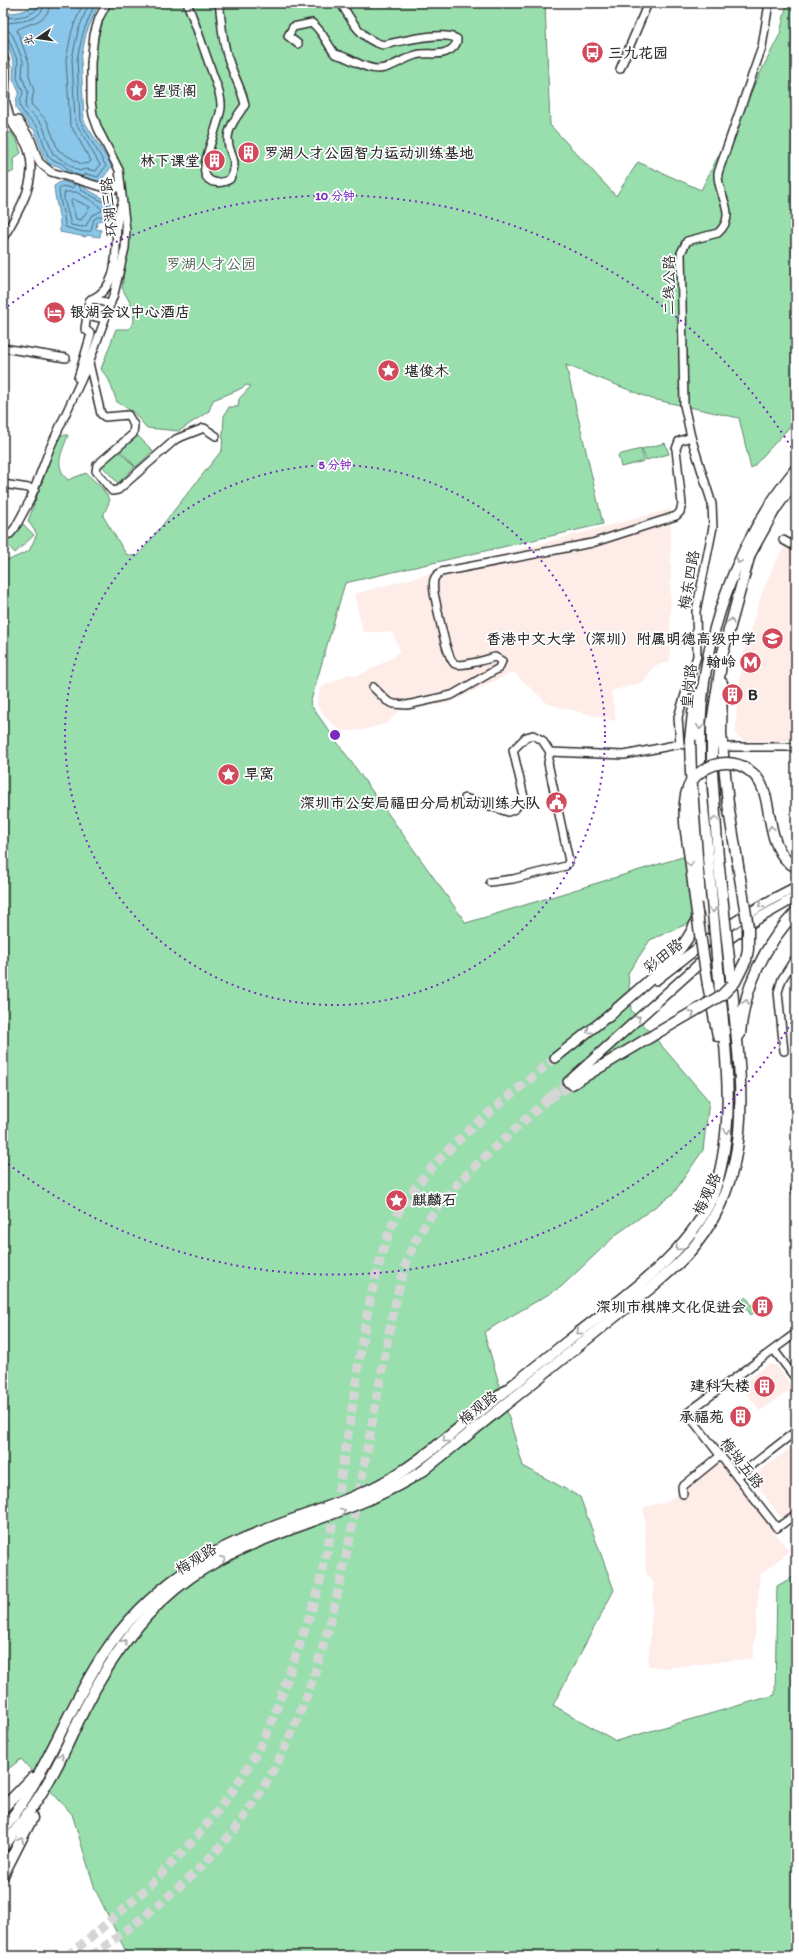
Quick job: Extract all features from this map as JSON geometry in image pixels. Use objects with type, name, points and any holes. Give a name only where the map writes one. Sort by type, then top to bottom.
[{"type":"highway","name":"皇岗路","points":[[708,857],[700,771],[700,736],[705,669],[708,652],[725,595],[742,553],[767,508],[796,469]]},
{"type":"highway","name":"皇岗路","points":[[718,858],[712,771],[712,730],[713,704],[723,652],[750,554],[774,509],[796,480]]},
{"type":"highway","points":[[570,1083],[722,995],[735,982],[746,960],[748,949],[748,927],[728,804],[721,734],[723,652]]},
{"type":"highway","points":[[608,1016],[657,973],[682,946],[696,925],[700,902],[700,876],[689,743],[693,713],[705,669]]},
{"type":"highway","points":[[727,1092],[708,985],[692,876],[685,814],[686,794],[692,779],[698,773],[716,764],[734,764],[751,771],[761,784],[777,848],[792,865]]},
{"type":"highway","name":"梅观路","points":[[3,1830],[21,1804],[44,1765],[83,1688],[103,1654],[126,1625],[164,1587],[184,1572],[222,1549],[271,1528],[356,1496],[403,1471],[433,1449],[638,1284],[673,1253],[700,1222],[715,1189],[726,1145],[728,1119],[719,978],[708,857]]},
{"type":"highway","name":"梅观路","points":[[3,1847],[30,1812],[53,1773],[85,1708],[112,1660],[134,1630],[169,1595],[205,1568],[246,1547],[360,1504],[410,1479],[635,1301],[685,1257],[707,1229],[733,1174],[740,1134],[741,1104],[731,977],[718,858]]},
{"type":"highway","points":[[739,1068],[741,1027],[751,985],[761,959],[771,943],[796,912]]},
{"type":"highway","points":[[3,1808],[44,1765]]},
{"type":"highway","points":[[3,1875],[53,1773]]},
{"type":"highway","points":[[3,1801],[21,1789]]},
{"type":"main road","name":"彩田路","points":[[555,1058],[720,930],[759,906],[796,887]]},
{"type":"main road","name":"彩田路","points":[[570,1083],[719,946],[754,921],[796,897]]},
{"type":"street","name":"环湖三路","points":[[73,397],[89,364],[110,305],[125,248],[126,230],[117,166],[94,120],[91,101],[91,63],[94,35],[99,18],[107,3]]},
{"type":"street","points":[[187,3],[203,44],[221,106],[214,139],[204,167],[205,175],[210,181],[221,183],[230,179],[235,166],[228,140],[230,129],[245,105],[242,90],[228,60],[223,39],[219,3]]},
{"type":"street","points":[[298,44],[288,36],[292,27],[312,24],[319,28],[325,41],[335,54],[343,56],[364,66],[379,69],[415,55],[446,52],[453,48],[457,43],[457,39],[453,36],[437,36],[383,45],[376,44],[357,29],[341,3]]},
{"type":"street","points":[[620,69],[648,3]]},
{"type":"street","name":"二线公路","points":[[691,437],[684,405],[681,252],[687,241],[718,233],[727,220],[728,214],[718,186],[718,173],[762,47],[768,3]]},
{"type":"street","points":[[3,55],[6,66],[5,98],[11,120],[28,151],[29,180],[25,200],[3,238]]},
{"type":"street","points":[[11,120],[17,120],[28,134],[41,164],[52,173],[106,189],[116,189],[120,182]]},
{"type":"street","points":[[3,536],[10,534],[15,528],[35,489],[50,448],[73,397],[91,334],[85,330],[89,301],[105,290],[112,274],[116,255],[116,223],[122,203],[106,189]]},
{"type":"street","points":[[92,299],[102,301],[110,305]]},
{"type":"street","points":[[87,315],[105,319]]},
{"type":"street","points":[[3,348],[66,358]]},
{"type":"street","points":[[89,364],[100,414],[105,417],[128,415],[134,425],[133,434],[97,465],[96,471],[112,491],[118,490],[176,439],[204,428],[216,436]]},
{"type":"street","points":[[373,687],[387,701],[394,704],[407,706],[452,695],[499,668],[502,661],[495,657],[464,664],[455,664],[452,661],[448,652],[434,593],[434,579],[437,574],[486,562],[592,543],[676,516],[680,512],[682,504],[676,449],[679,441],[691,437]]},
{"type":"street","name":"梅东四路","points":[[680,744],[679,711],[697,656],[696,611],[713,527],[713,516],[709,492],[691,437]]},
{"type":"street","points":[[3,484],[35,489]]},
{"type":"street","points":[[783,540],[796,547]]},
{"type":"street","points":[[697,656],[708,652]]},
{"type":"street","points":[[465,798],[508,812],[515,809],[524,797],[513,750],[526,737],[534,735],[542,740],[550,752],[548,763],[569,861],[566,866],[513,879],[490,882]]},
{"type":"street","points":[[550,752],[624,755],[689,743]]},
{"type":"street","points":[[728,747],[796,748]]},
{"type":"street","points":[[784,1051],[778,992],[782,979],[796,956]]},
{"type":"street","points":[[796,1333],[774,1350],[796,1379]]},
{"type":"street","name":"梅坳五路","points":[[774,1350],[687,1413],[777,1528],[796,1514]]},
{"type":"street","points":[[738,1478],[796,1431]]},
{"type":"street","points":[[738,1478],[796,1436]]},
{"type":"street","points":[[683,1494],[682,1487],[720,1456]]},
{"type":"shaded area","points":[[671,509],[670,662],[654,666],[644,682],[611,691],[616,721],[548,704],[513,672],[449,703],[399,711],[388,723],[363,730],[342,731],[326,718],[317,705],[320,688],[349,674],[358,676],[394,657],[400,650],[392,632],[363,632],[354,594]]},
{"type":"shaded area","name":"香港中文大学（深圳）附属明德高级中学","points":[[788,541],[796,546],[796,734],[789,741],[743,741],[736,734],[736,719],[738,689],[745,646],[763,590],[775,563]]},
{"type":"shaded area","points":[[793,1107],[796,1107],[796,1183],[792,1183]]},
{"type":"shaded area","name":"建科大楼","points":[[769,1364],[776,1365],[793,1388],[760,1411],[741,1385]]},
{"type":"shaded area","points":[[796,1444],[796,1509],[782,1519],[751,1477]]},
{"type":"shaded area","points":[[719,1461],[789,1551],[760,1575],[753,1658],[667,1668],[648,1666],[654,1583],[646,1573],[644,1507],[667,1502]]},
{"type":"green space","name":"罗湖人才公园","points":[[111,3],[545,3],[550,125],[616,196],[638,162],[701,190],[780,34],[787,3],[796,3],[796,420],[751,469],[739,418],[652,399],[566,365],[603,524],[345,583],[310,704],[466,923],[689,855],[696,920],[650,940],[628,973],[631,1010],[709,1101],[703,1150],[673,1194],[617,1234],[561,1287],[484,1332],[523,1466],[580,1497],[614,1590],[553,1705],[616,1741],[775,1695],[777,1586],[796,1575],[796,1956],[128,1956],[95,1889],[72,1814],[21,1759],[3,1773],[3,556],[9,560],[29,551],[37,534],[28,521],[59,435],[68,435],[60,459],[63,474],[68,480],[86,473],[102,488],[110,500],[103,516],[126,554],[137,557],[222,450],[224,416],[229,407],[238,407],[239,399],[251,386],[247,385],[213,400],[209,411],[179,431],[147,428],[133,412],[117,402],[109,380],[101,369],[116,329],[129,329],[134,322],[133,308],[122,288],[127,248],[122,192],[96,113],[93,86],[94,53],[104,17]]},
{"type":"green space","points":[[11,132],[17,141],[21,153],[13,159],[14,171],[8,174],[3,174],[3,136]]},
{"type":"green space","points":[[134,432],[153,451],[136,467],[118,448]]},
{"type":"green space","points":[[665,443],[669,454],[646,460],[642,449]]},
{"type":"green space","points":[[116,448],[135,467],[118,483],[100,464]]},
{"type":"green space","points":[[641,449],[644,461],[621,467],[618,455]]},
{"type":"green space","points":[[23,524],[34,535],[15,553],[4,541]]},
{"type":"green space","points":[[746,1297],[756,1311],[751,1315],[741,1301]]},
{"type":"water","points":[[36,3],[99,3],[86,34],[81,59],[84,121],[112,166],[100,182],[85,178],[83,187],[110,202],[117,214],[108,221],[100,220],[97,222],[96,229],[101,230],[100,237],[86,235],[86,237],[60,232],[60,220],[54,186],[62,181],[71,184],[72,176],[58,166],[49,164],[44,157],[34,129],[30,127],[16,109],[19,92],[13,79],[14,63],[3,34],[3,14],[29,9]]},
{"type":"tunnel","points":[[67,1956],[120,1912],[169,1866],[214,1815],[234,1788],[259,1749],[282,1693],[308,1621],[320,1582],[338,1496],[369,1304],[382,1253],[391,1227],[412,1192],[429,1170],[448,1150],[469,1130],[555,1058]]},
{"type":"tunnel","points":[[92,1956],[142,1918],[190,1878],[205,1863],[219,1848],[253,1804],[281,1756],[303,1704],[322,1650],[337,1595],[350,1539],[394,1309],[411,1251],[425,1224],[456,1186],[502,1141],[568,1082]]},
{"type":"tunnel","points":[[548,1099],[572,1084]]},
{"type":"place","name":"三九花园","points":[[593,53]]},
{"type":"place","name":"望贤阁","points":[[136,91]]},
{"type":"place","name":"罗湖人才公园智力运动训练基地","points":[[248,153]]},
{"type":"place","name":"林下课堂","points":[[215,161]]},
{"type":"place","name":"银湖会议中心酒店","points":[[54,312]]},
{"type":"place","name":"堪俊木","points":[[389,371]]},
{"type":"place","name":"香港中文大学（深圳）附属明德高级中学","points":[[772,639]]},
{"type":"place","name":"翰岭","points":[[751,662]]},
{"type":"place","name":"B","points":[[733,695]]},
{"type":"place","name":"旱窝","points":[[228,774]]},
{"type":"place","name":"深圳市公安局福田分局机动训练大队","points":[[556,803]]},
{"type":"place","name":"麒麟石","points":[[397,1200]]},
{"type":"place","name":"深圳市棋牌文化促进会","points":[[762,1307]]},
{"type":"place","name":"建科大楼","points":[[765,1386]]},
{"type":"place","name":"承福苑","points":[[740,1417]]}]
